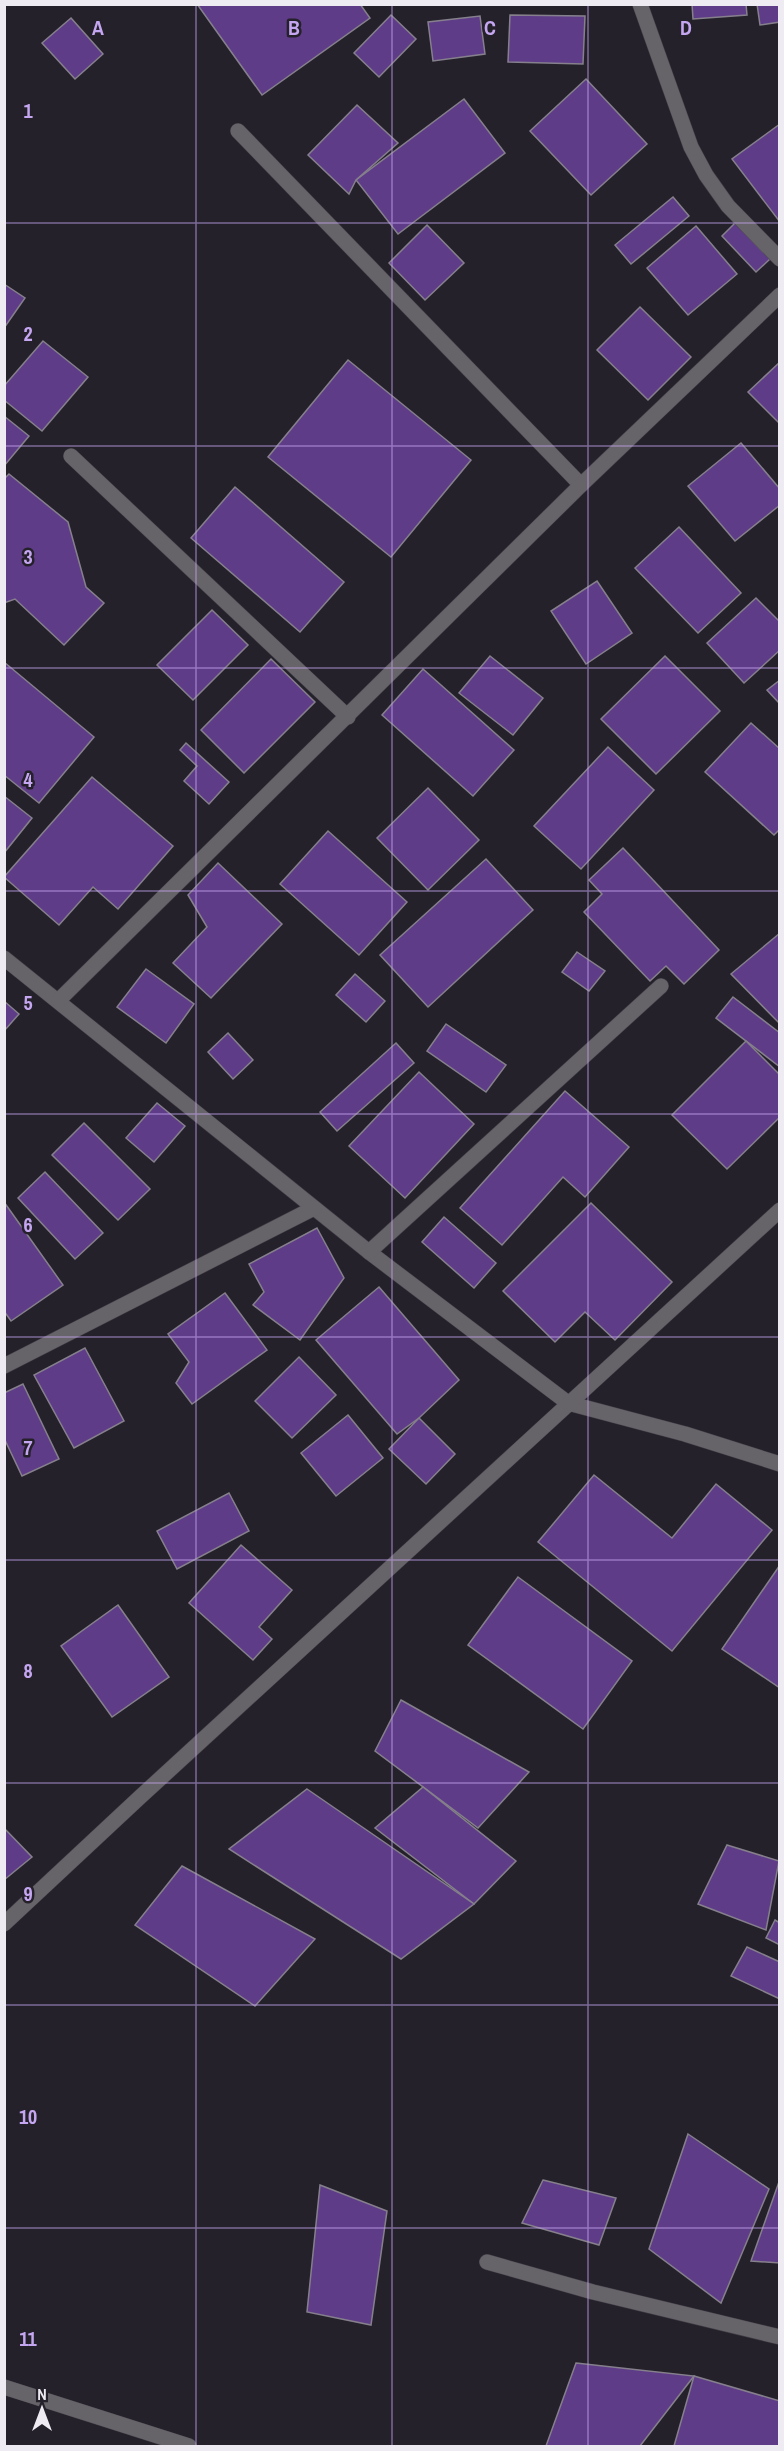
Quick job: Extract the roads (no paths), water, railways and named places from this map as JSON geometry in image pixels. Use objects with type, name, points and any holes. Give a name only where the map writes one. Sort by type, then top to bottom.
[{"type":"street","points":[[640,4],[691,147],[728,206],[751,233],[780,259]]},
{"type":"street","points":[[238,131],[581,485]]},
{"type":"street","points":[[59,1000],[581,485],[780,295]]},
{"type":"street","points":[[70,456],[348,717]]},
{"type":"street","points":[[4,958],[369,1252],[568,1403],[685,1434],[780,1464]]},
{"type":"street","points":[[369,1252],[661,986]]},
{"type":"street","points":[[4,1366],[314,1208]]},
{"type":"street","points":[[4,1924],[780,1210]]},
{"type":"street","points":[[487,2262],[592,2292],[780,2337]]},
{"type":"street","points":[[4,2387],[189,2446]]}]
